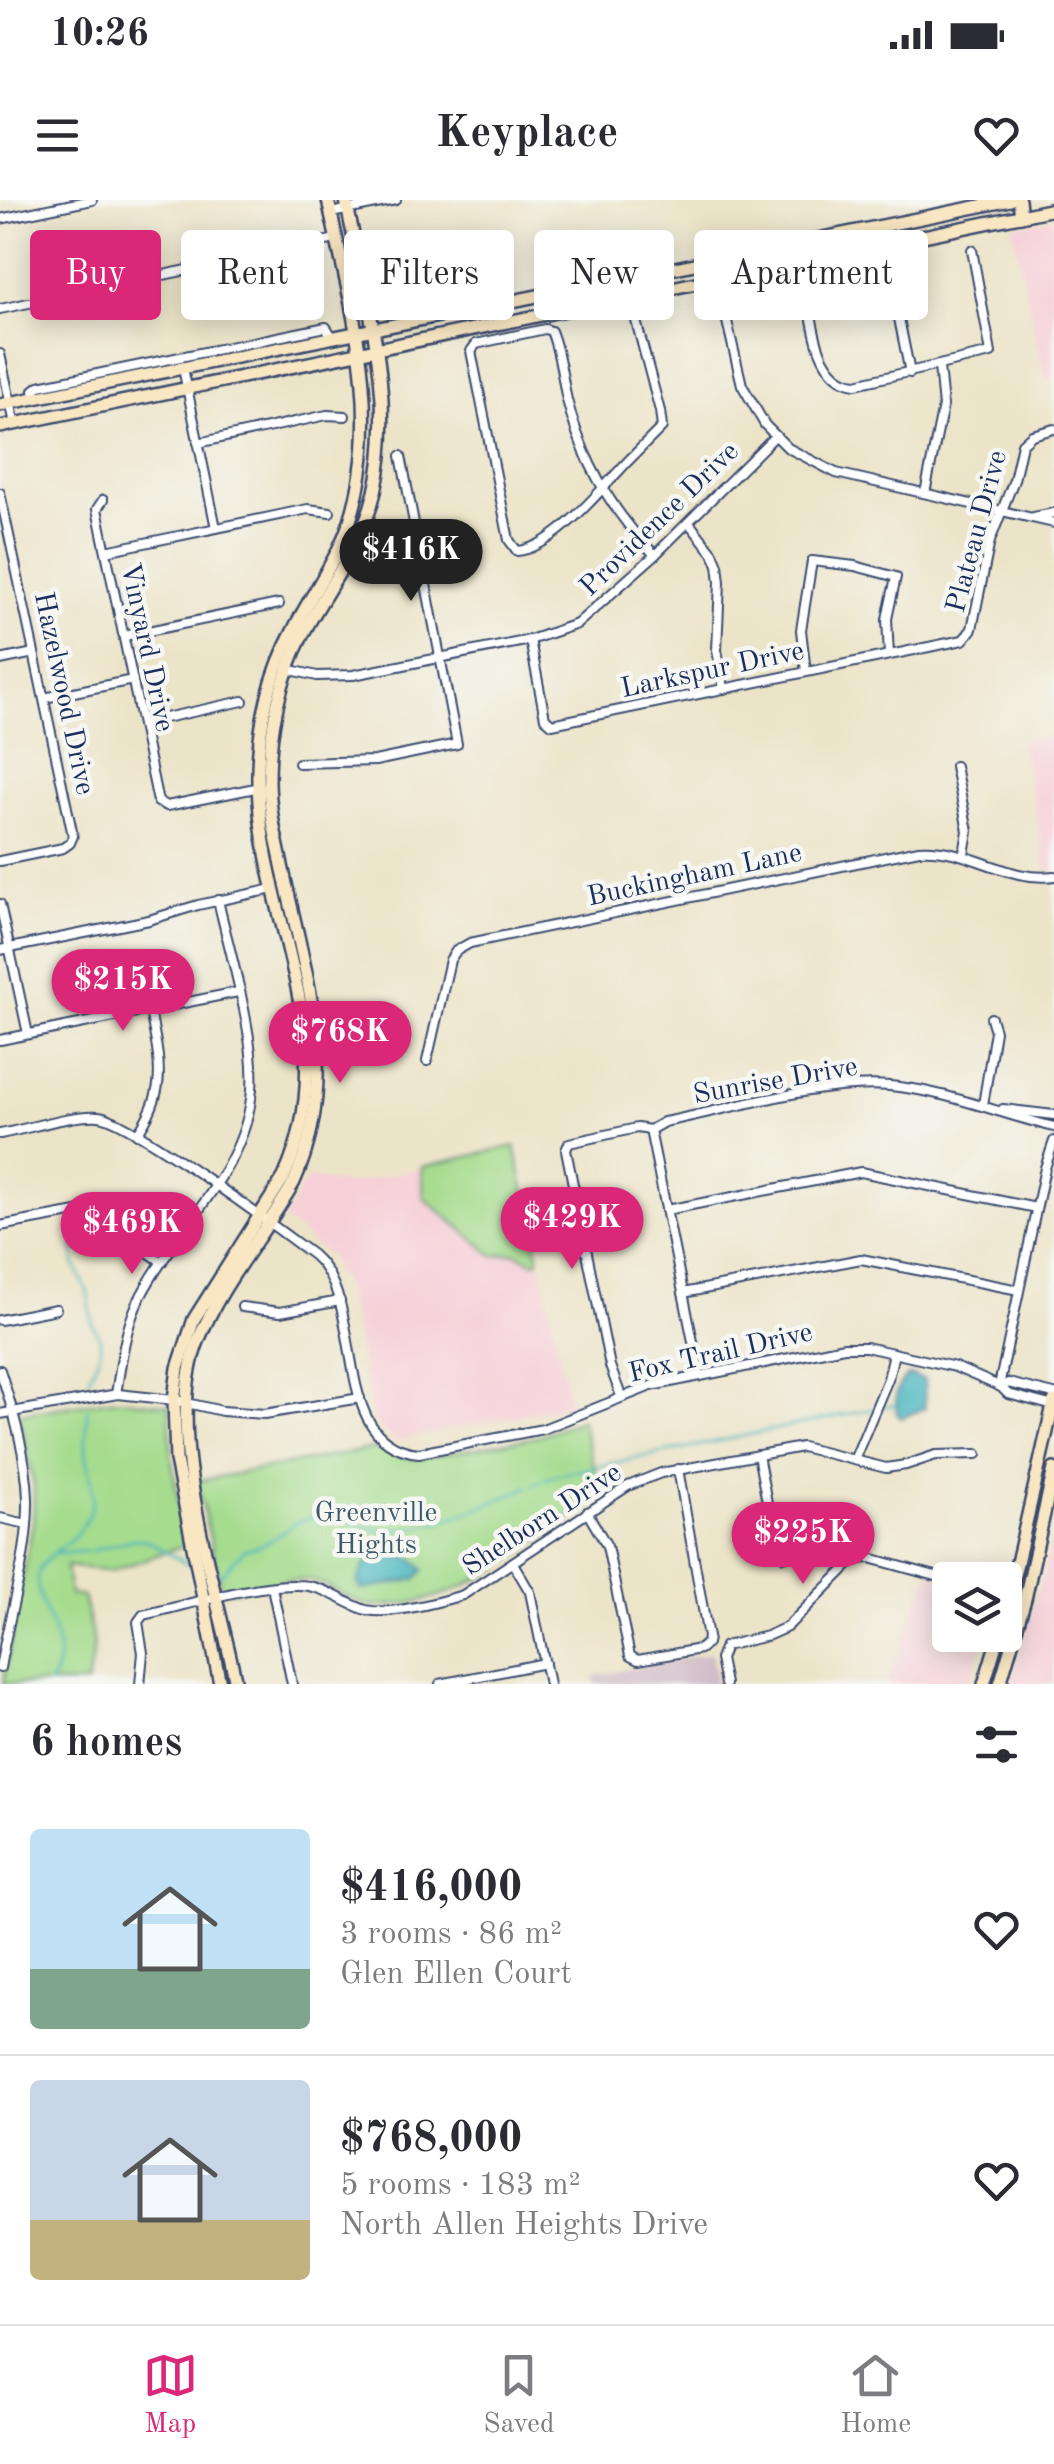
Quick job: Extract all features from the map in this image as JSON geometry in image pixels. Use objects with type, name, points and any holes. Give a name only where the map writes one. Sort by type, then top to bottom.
[{"type":"main road","points":[[862,230],[1010,200]]},
{"type":"main road","points":[[1018,200],[1022,216]]},
{"type":"main road","points":[[283,667],[349,559],[374,494],[384,423],[376,349],[347,205]]},
{"type":"main road","points":[[220,1684],[180,1401],[205,1324],[264,1219],[293,1156],[302,1128],[309,1078],[264,786],[283,667],[294,628],[337,554],[358,492],[367,423],[360,352],[329,207]]},
{"type":"main road","points":[[928,235],[1054,209]]},
{"type":"main road","points":[[0,427],[534,317]]},
{"type":"main road","points":[[5,404],[421,320]]},
{"type":"main road","points":[[1016,1562],[1054,1402]]},
{"type":"main road","points":[[1000,1684],[1025,1599],[1054,1469]]},
{"type":"main road","points":[[210,1600],[236,1684]]},
{"type":"main road","points":[[984,1684],[994,1652]]},
{"type":"street","points":[[0,218],[92,200]]},
{"type":"street","points":[[329,207],[396,200]]},
{"type":"street","points":[[0,309],[336,239]]},
{"type":"street","points":[[813,320],[818,348],[835,374],[851,384],[987,356],[992,350],[972,250]]},
{"type":"street","points":[[636,320],[662,427],[602,486],[547,542],[517,551],[509,540],[472,347],[550,330],[581,446],[602,486],[624,522],[654,556]]},
{"type":"street","points":[[726,320],[742,385],[756,412],[775,436],[819,467],[1054,523]]},
{"type":"street","points":[[900,320],[910,373]]},
{"type":"street","points":[[36,398],[34,390],[39,386],[326,327],[332,338]]},
{"type":"street","points":[[0,354],[5,404],[14,424]]},
{"type":"street","points":[[925,493],[943,406],[939,367]]},
{"type":"street","points":[[183,368],[216,528]]},
{"type":"street","points":[[198,442],[327,414],[345,416]]},
{"type":"street","name":"Plateau Drive","points":[[968,636],[990,541],[1026,438],[1054,429]]},
{"type":"street","name":"Providence Drive","points":[[283,667],[317,676],[353,676],[530,640],[576,624],[654,556],[775,436]]},
{"type":"street","points":[[299,763],[363,762],[457,744],[400,456]]},
{"type":"street","name":"Hazelwood Drive","points":[[0,492],[73,836],[70,844],[0,860]]},
{"type":"street","name":"Vinyard Drive","points":[[104,500],[97,510],[161,804],[167,806],[264,786]]},
{"type":"street","points":[[106,551],[308,508],[330,512]]},
{"type":"street","points":[[1034,517],[1054,513]]},
{"type":"street","points":[[688,523],[713,552],[718,565],[716,630],[724,688]]},
{"type":"street","points":[[806,672],[802,630],[812,561],[896,577],[888,619],[889,655]]},
{"type":"street","points":[[369,575],[381,580],[423,572]]},
{"type":"street","points":[[124,636],[279,604]]},
{"type":"street","name":"Larkspur Drive","points":[[530,640],[545,718],[550,723],[968,636]]},
{"type":"street","points":[[0,660],[34,653]]},
{"type":"street","points":[[44,698],[132,680]]},
{"type":"street","points":[[142,724],[243,701]]},
{"type":"street","points":[[955,766],[968,831],[964,854]]},
{"type":"street","name":"Buckingham Lane","points":[[427,1061],[450,960],[470,943],[919,850],[941,848],[1022,874],[1054,876]]},
{"type":"street","points":[[5,948],[149,920],[281,887]]},
{"type":"street","points":[[116,1394],[137,1305],[242,1135],[251,1101],[250,1050],[218,900]]},
{"type":"street","points":[[0,904],[5,948],[28,1034]]},
{"type":"street","points":[[0,1040],[238,992]]},
{"type":"street","points":[[137,1134],[155,1105],[160,1082],[150,1010]]},
{"type":"street","points":[[983,1105],[995,1031],[991,1018]]},
{"type":"street","name":"Sunrise Drive","points":[[621,1396],[610,1366],[567,1145],[851,1085],[896,1086],[983,1105],[1054,1127]]},
{"type":"street","name":"Sunrise Drive","points":[[993,1108],[1054,1115]]},
{"type":"street","name":"Fox Trail Drive","points":[[0,1134],[98,1116],[117,1122],[318,1258],[333,1280],[340,1301],[360,1398],[370,1426],[383,1442],[404,1452],[418,1453],[531,1433],[651,1386],[844,1347],[955,1367],[1008,1394],[1054,1402]]},
{"type":"street","points":[[650,1130],[700,1376]]},
{"type":"street","points":[[1000,1387],[1036,1208],[1054,1141]]},
{"type":"street","points":[[666,1210],[862,1172],[1036,1208]]},
{"type":"street","points":[[0,1226],[82,1211],[99,1218],[162,1262]]},
{"type":"street","points":[[683,1293],[861,1258],[1019,1290]]},
{"type":"street","points":[[242,1306],[280,1312],[340,1301]]},
{"type":"street","points":[[0,1320],[56,1309]]},
{"type":"street","points":[[854,1460],[882,1394],[894,1353]]},
{"type":"street","points":[[0,1370],[27,1486],[27,1524],[0,1668]]},
{"type":"street","points":[[0,1414],[116,1394],[265,1414],[360,1398]]},
{"type":"street","name":"Shelborn Drive","points":[[140,1684],[143,1653],[139,1618],[272,1587],[315,1586],[366,1610],[382,1611],[463,1595],[632,1484],[678,1469],[802,1447],[886,1468],[936,1455],[977,1454]]},
{"type":"street","points":[[758,1454],[775,1546],[784,1557]]},
{"type":"street","points":[[587,1512],[608,1546],[632,1658],[700,1649],[707,1643],[678,1469]]},
{"type":"street","points":[[0,1518],[27,1524]]},
{"type":"street","points":[[725,1684],[720,1659],[725,1646],[787,1627],[856,1559],[870,1558],[932,1575]]},
{"type":"street","points":[[513,1563],[530,1592],[549,1684]]},
{"type":"street","points":[[272,1587],[292,1684]]},
{"type":"street","points":[[440,1684],[545,1663]]},
{"type":"shaded area","points":[[1054,218],[1054,382],[1044,375],[1012,226]]},
{"type":"shaded area","points":[[1054,736],[1054,870],[1047,872],[1021,742]]},
{"type":"shaded area","points":[[515,1146],[570,1405],[395,1441],[374,1422],[346,1290],[329,1256],[284,1220],[307,1178],[351,1184]]},
{"type":"shaded area","points":[[1051,1544],[1054,1684],[1011,1684]]},
{"type":"shaded area","points":[[932,1574],[932,1652],[979,1652],[968,1684],[887,1684]]},
{"type":"shaded area","points":[[711,1653],[717,1684],[595,1684],[594,1676]]},
{"type":"green space","points":[[515,1146],[539,1260],[533,1262],[516,1253],[494,1256],[424,1198],[422,1167]]},
{"type":"green space","points":[[117,1399],[169,1405],[172,1460],[185,1545],[112,1571],[66,1566],[70,1595],[83,1596],[94,1644],[87,1684],[3,1684],[33,1522],[34,1485],[19,1414]]},
{"type":"green space","name":"Greenville Hights","points":[[581,1420],[602,1496],[471,1583],[412,1603],[378,1606],[303,1580],[222,1592],[197,1481],[381,1447],[417,1459],[535,1437]]},
{"type":"water","points":[[911,1375],[924,1380],[925,1408],[901,1418],[897,1414],[897,1391]]},
{"type":"water","points":[[391,1552],[413,1559],[424,1570],[416,1579],[362,1590],[358,1584],[365,1566],[372,1558]]},
{"type":"waterway","points":[[74,1238],[74,1263],[87,1290],[93,1325],[100,1338],[100,1352],[88,1380]]},
{"type":"waterway","points":[[880,1407],[895,1405]]},
{"type":"waterway","points":[[533,1485],[552,1476],[873,1409]]},
{"type":"waterway","points":[[50,1684],[56,1670],[57,1643],[39,1594],[38,1573],[75,1536],[91,1511],[87,1410]]},
{"type":"waterway","points":[[221,1575],[245,1549],[265,1543],[313,1517],[398,1530],[456,1516],[528,1487]]},
{"type":"waterway","points":[[55,1554],[91,1551],[134,1539],[146,1540],[187,1564]]}]
